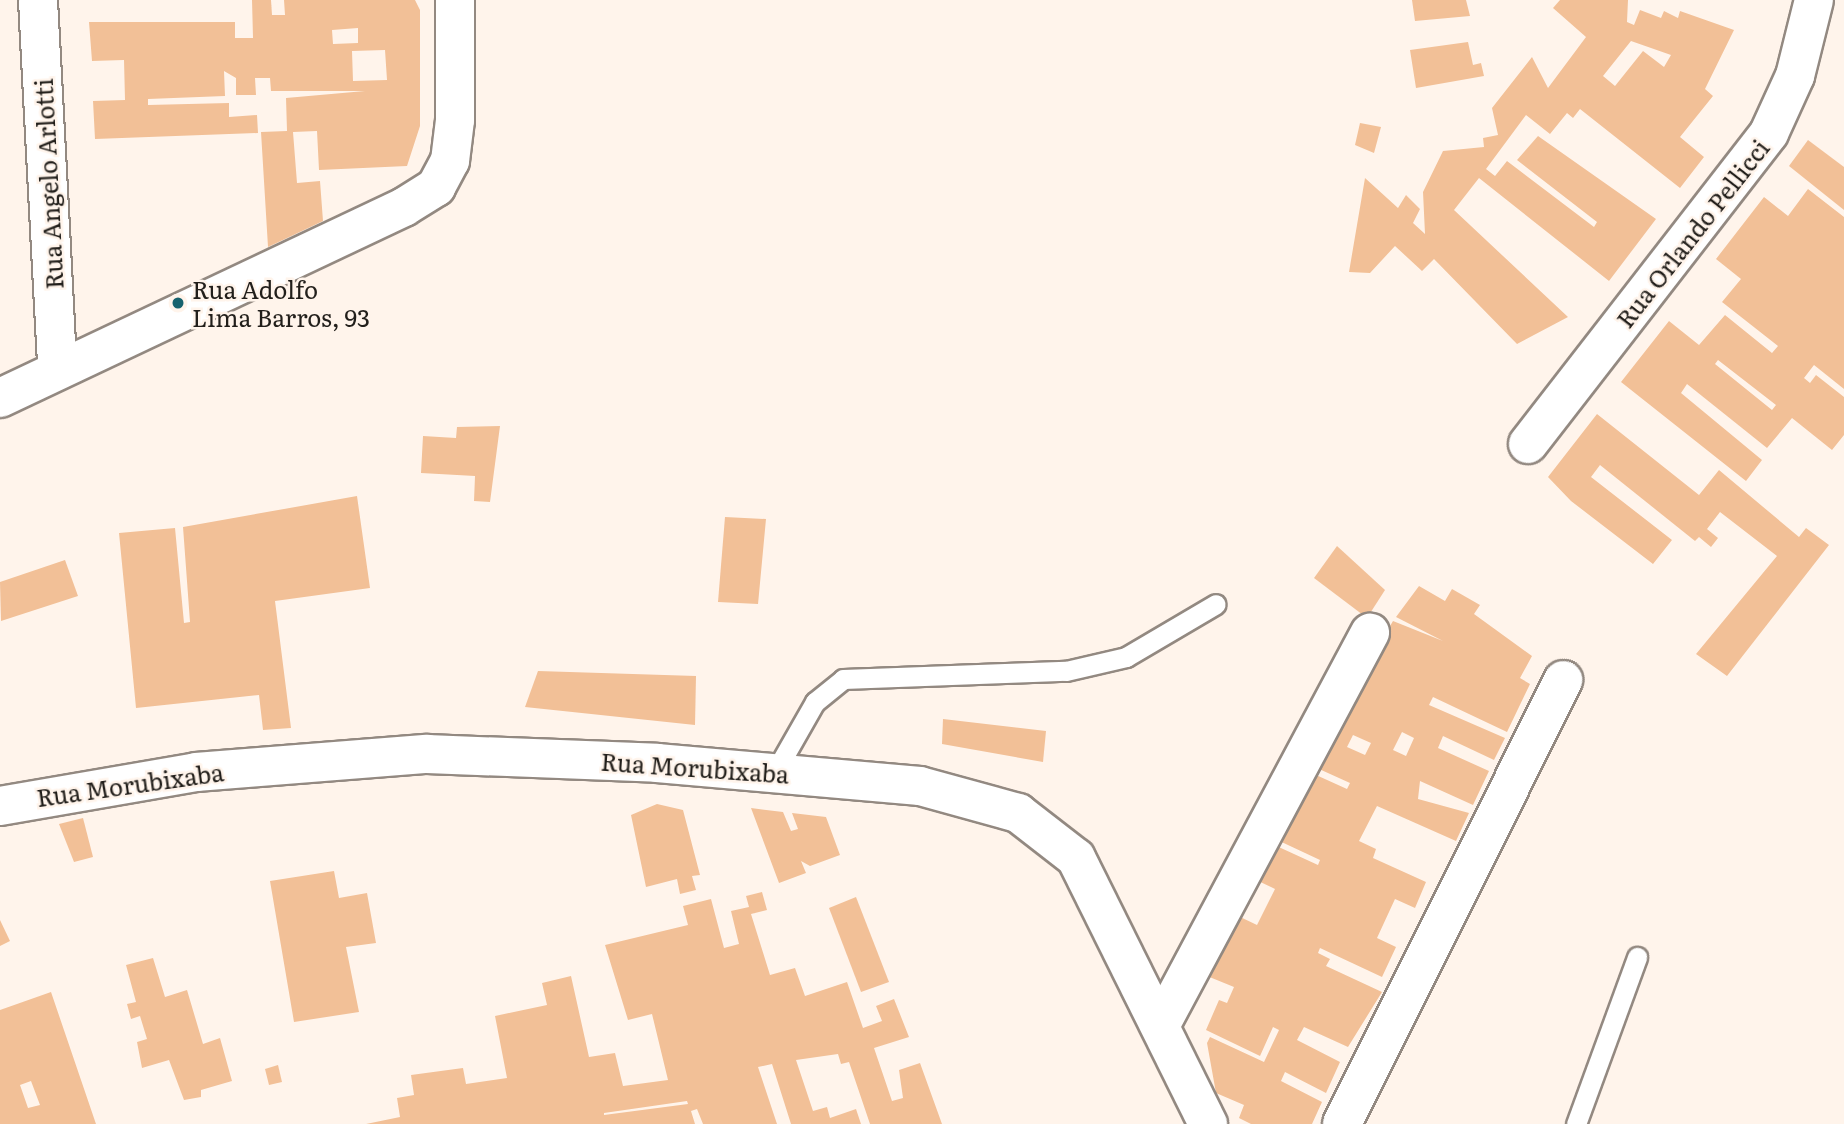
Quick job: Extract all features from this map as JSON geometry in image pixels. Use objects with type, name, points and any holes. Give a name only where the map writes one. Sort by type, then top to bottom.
[{"type":"street","name":"Rua Angelo Arlotti","points":[[38,0],[57,368]]},
{"type":"street","points":[[0,398],[57,368],[404,208],[436,187],[450,161],[455,120],[455,0]]},
{"type":"street","name":"Rua Orlando Pellicci","points":[[1528,444],[1769,133],[1795,76],[1814,0]]},
{"type":"street","points":[[1160,1026],[1370,633]]},
{"type":"street","points":[[1342,1124],[1563,680]]},
{"type":"street","name":"Rua Morubixaba","points":[[0,806],[196,772],[427,754],[775,772],[920,786],[1018,813],[1076,858],[1208,1124]]},
{"type":"lane","points":[[775,772],[816,702],[842,679],[1066,671],[1126,657],[1216,604]]},
{"type":"lane","points":[[1576,1124],[1637,957]]},
{"type":"building","points":[[252,0],[271,0],[272,15],[285,15],[284,0],[415,0],[420,10],[420,126],[407,166],[319,170],[317,131],[293,132],[297,183],[320,181],[323,221],[268,247],[261,132],[287,131],[286,98],[365,91],[271,91],[270,78],[255,78],[256,95],[236,95],[236,78],[224,71],[225,96],[148,99],[148,105],[229,103],[229,117],[257,115],[258,133],[95,139],[93,101],[125,100],[124,60],[92,61],[89,22],[235,22],[235,38],[253,38]],"holes":[[[358,28],[358,43],[333,44],[332,30]],[[385,50],[387,80],[353,81],[352,51]]]},
{"type":"building","points":[[1412,0],[1466,0],[1470,16],[1415,21]]},
{"type":"building","points":[[1560,0],[1628,0],[1627,22],[1634,25],[1640,10],[1661,18],[1664,11],[1678,18],[1680,11],[1734,30],[1705,89],[1713,96],[1680,137],[1704,157],[1680,188],[1580,109],[1573,118],[1567,113],[1550,134],[1526,115],[1486,169],[1495,176],[1507,161],[1594,227],[1597,222],[1517,160],[1538,136],[1656,219],[1609,281],[1479,178],[1454,210],[1568,317],[1517,344],[1434,259],[1422,271],[1395,246],[1370,273],[1349,272],[1365,178],[1398,208],[1406,195],[1420,209],[1413,223],[1425,234],[1423,192],[1443,151],[1484,147],[1483,138],[1498,135],[1492,108],[1532,57],[1548,88],[1586,37],[1553,8]],"holes":[[[1631,41],[1671,55],[1664,67],[1643,51],[1615,86],[1603,76]]]},
{"type":"building","points":[[1468,42],[1473,65],[1481,63],[1484,76],[1416,88],[1410,50]]},
{"type":"building","points":[[1360,123],[1381,127],[1374,153],[1355,145]]},
{"type":"building","points":[[1808,140],[1844,167],[1844,210],[1789,166]]},
{"type":"building","points":[[1808,189],[1844,217],[1844,389],[1814,365],[1804,378],[1810,383],[1816,375],[1844,397],[1844,435],[1832,450],[1792,418],[1767,448],[1687,384],[1681,393],[1762,460],[1746,481],[1621,382],[1669,321],[1699,345],[1725,315],[1772,353],[1778,346],[1722,302],[1741,279],[1716,259],[1764,197],[1788,216]],"holes":[[[1718,360],[1776,405],[1772,410],[1715,364]]]},
{"type":"building","points":[[1597,414],[1699,495],[1719,470],[1799,537],[1806,528],[1829,545],[1727,676],[1696,654],[1777,556],[1720,512],[1707,529],[1718,538],[1711,547],[1699,537],[1695,541],[1600,465],[1591,477],[1672,540],[1653,564],[1571,501],[1548,477]]},
{"type":"building","points":[[500,426],[490,502],[474,501],[475,476],[421,473],[423,436],[456,438],[457,427]]},
{"type":"building","points":[[357,496],[370,588],[275,601],[291,728],[263,730],[259,695],[136,708],[119,533],[175,528],[184,623],[190,622],[183,527]]},
{"type":"building","points":[[725,517],[766,519],[758,604],[718,602]]},
{"type":"building","points":[[1337,546],[1385,590],[1367,618],[1314,578]]},
{"type":"building","points":[[65,560],[78,596],[1,621],[0,582]]},
{"type":"building","points":[[1419,586],[1445,601],[1452,589],[1480,605],[1474,614],[1532,656],[1520,678],[1530,684],[1507,732],[1433,697],[1429,705],[1505,738],[1494,760],[1443,736],[1438,748],[1489,771],[1473,805],[1420,781],[1418,799],[1469,813],[1456,841],[1377,806],[1359,841],[1376,849],[1373,858],[1426,882],[1415,908],[1395,899],[1377,938],[1396,947],[1382,977],[1320,948],[1318,953],[1330,959],[1326,966],[1382,992],[1348,1047],[1304,1027],[1297,1040],[1340,1062],[1326,1093],[1285,1072],[1281,1081],[1322,1102],[1312,1124],[1251,1124],[1239,1118],[1244,1105],[1216,1093],[1207,1043],[1210,1037],[1264,1062],[1279,1030],[1273,1027],[1260,1056],[1206,1030],[1219,1000],[1227,1003],[1234,987],[1207,976],[1236,915],[1257,925],[1275,889],[1254,879],[1270,843],[1318,865],[1320,860],[1273,838],[1305,770],[1347,789],[1350,783],[1308,764],[1393,621],[1443,641],[1396,617]],"holes":[[[1402,732],[1414,738],[1406,756],[1393,750]],[[1353,735],[1371,743],[1365,755],[1347,747]]]},
{"type":"building","points":[[538,671],[696,676],[695,725],[525,707]]},
{"type":"building","points":[[943,719],[1046,731],[1043,762],[942,744]]},
{"type":"building","points":[[657,804],[683,810],[700,875],[692,876],[696,890],[680,894],[677,879],[646,887],[631,815]]},
{"type":"building","points":[[751,808],[783,812],[791,831],[798,829],[792,813],[826,817],[840,855],[810,866],[801,861],[806,873],[779,883]]},
{"type":"building","points":[[83,818],[93,857],[74,862],[59,824]]},
{"type":"building","points":[[334,871],[339,898],[367,893],[376,943],[346,947],[359,1012],[294,1022],[270,881]]},
{"type":"building","points":[[762,892],[767,910],[751,914],[770,975],[795,968],[805,996],[847,982],[863,1028],[882,1021],[876,1006],[894,999],[909,1037],[874,1048],[892,1101],[903,1098],[899,1070],[920,1063],[942,1124],[870,1124],[849,1062],[841,1064],[838,1054],[796,1060],[813,1111],[827,1107],[830,1118],[856,1109],[861,1124],[791,1124],[772,1064],[758,1067],[777,1124],[703,1124],[697,1109],[691,1111],[695,1124],[366,1124],[400,1117],[397,1098],[414,1095],[411,1075],[463,1068],[466,1084],[507,1078],[495,1016],[547,1005],[542,983],[571,976],[589,1057],[615,1053],[623,1086],[668,1080],[652,1014],[628,1020],[605,945],[688,925],[683,906],[711,899],[724,948],[739,944],[731,911],[749,907],[746,896]],"holes":[[[687,1101],[688,1104],[604,1115]]]},
{"type":"building","points":[[856,897],[889,982],[861,992],[829,908]]},
{"type":"building","points":[[0,920],[10,941],[0,946]]},
{"type":"building","points":[[153,958],[165,997],[187,990],[203,1044],[220,1038],[232,1081],[201,1090],[201,1097],[184,1100],[169,1060],[142,1068],[137,1042],[147,1039],[140,1016],[131,1019],[127,1004],[136,1002],[126,965]]},
{"type":"building","points":[[51,992],[96,1124],[0,1124],[0,1010]],"holes":[[[31,1081],[40,1105],[28,1108],[20,1085]]]},
{"type":"building","points":[[278,1065],[282,1082],[269,1085],[265,1069]]},
{"type":"place","name":"Rua Adolfo Lima Barros, 93","points":[[178,303]]}]
